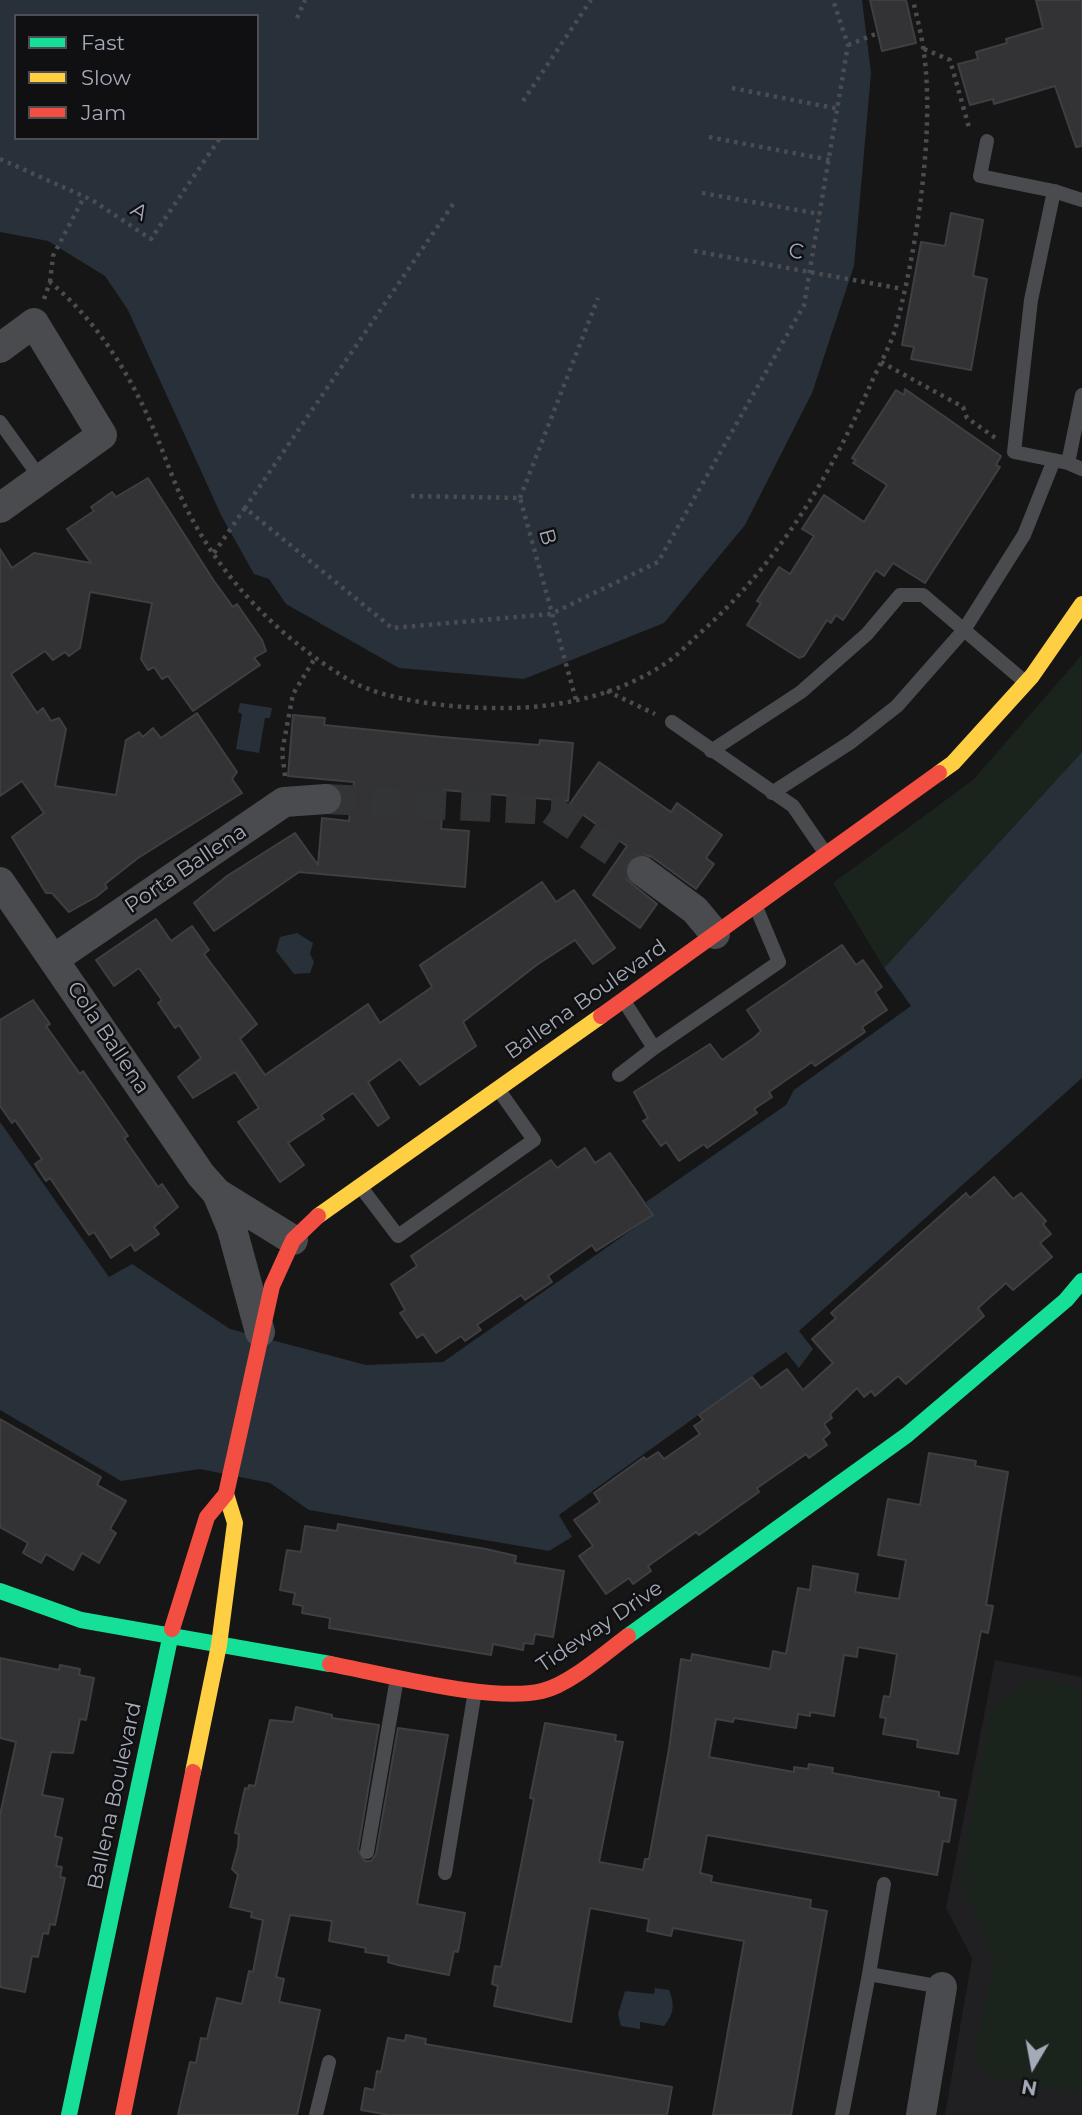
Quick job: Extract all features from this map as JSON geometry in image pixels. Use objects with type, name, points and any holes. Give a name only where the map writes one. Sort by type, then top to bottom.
[{"type":"street","points":[[0,348],[34,323],[102,435],[0,508]]},
{"type":"street","name":"Ballena Boulevard","points":[[69,2115],[170,1637],[207,1517],[226,1494],[272,1286],[293,1240],[315,1218],[827,856],[953,763],[1027,682],[1082,604]]},
{"type":"street","points":[[284,802],[326,799]]},
{"type":"street","name":"Porta Ballena","points":[[54,959],[284,802]]},
{"type":"street","points":[[642,871],[689,905],[715,934]]},
{"type":"street","name":"Cola Ballena","points":[[0,882],[201,1175],[217,1193],[293,1240]]},
{"type":"street","name":"Cola Ballena","points":[[217,1193],[236,1242],[260,1332]]},
{"type":"street","name":"Tideway Drive","points":[[0,1591],[81,1620],[170,1637],[503,1695],[544,1691],[578,1672],[907,1435],[1066,1300],[1082,1281]]},
{"type":"street","name":"Ballena Boulevard","points":[[123,2115],[219,1645],[235,1523],[226,1494]]},
{"type":"street","points":[[921,2115],[942,1987]]},
{"type":"lane","points":[[987,141],[980,176],[1054,191],[1082,200]]},
{"type":"lane","points":[[1054,191],[1031,300],[1014,452],[1082,469]]},
{"type":"lane","points":[[772,793],[851,742],[897,706],[964,630],[1024,536],[1061,462],[1082,396]]},
{"type":"lane","points":[[0,422],[41,479]]},
{"type":"lane","points":[[711,751],[801,692],[867,634],[900,596],[923,595],[1027,682]]},
{"type":"lane","points":[[672,722],[793,806],[827,856]]},
{"type":"lane","points":[[619,1075],[779,962],[755,906]]},
{"type":"lane","points":[[623,999],[654,1048]]},
{"type":"lane","points":[[360,1186],[398,1236],[534,1140],[497,1088]]},
{"type":"lane","points":[[367,1852],[397,1676]]},
{"type":"lane","points":[[445,1873],[475,1690]]},
{"type":"lane","points":[[842,2115],[884,1884]]},
{"type":"lane","points":[[869,1974],[942,1987]]},
{"type":"lane","points":[[316,2115],[329,2062]]},
{"type":"path","points":[[297,18],[305,0]]},
{"type":"path","points":[[523,101],[591,0]]},
{"type":"path","points":[[245,508],[392,628],[551,614],[658,562],[804,304],[848,45],[833,0]]},
{"type":"path","points":[[50,282],[79,306],[110,346],[152,423],[191,517],[233,584],[316,658],[354,683],[408,699],[475,708],[542,708],[607,691],[664,665],[720,615],[798,524],[842,448],[881,362],[894,332],[927,144],[923,49],[913,0]]},
{"type":"path","points":[[848,45],[878,33]]},
{"type":"path","points":[[923,49],[950,60],[968,130],[987,141]]},
{"type":"path","points":[[732,88],[839,109]]},
{"type":"path","points":[[709,137],[830,160]]},
{"type":"path","name":"A","points":[[0,159],[84,197],[151,239],[219,140]]},
{"type":"path","points":[[702,193],[820,214]]},
{"type":"path","points":[[34,323],[50,282],[53,256],[84,197]]},
{"type":"path","points":[[214,554],[453,204]]},
{"type":"path","name":"C","points":[[694,251],[903,289]]},
{"type":"path","points":[[411,496],[520,498],[598,298]]},
{"type":"path","points":[[881,362],[963,407],[967,418],[1014,452]]},
{"type":"path","name":"B","points":[[520,498],[576,700]]},
{"type":"path","points":[[284,802],[282,752],[293,694],[316,658]]},
{"type":"path","points":[[607,691],[672,722]]},
{"type":"shaded area","points":[[0,0],[862,0],[871,73],[854,266],[812,393],[745,525],[664,623],[524,679],[399,668],[286,604],[269,579],[254,574],[221,515],[128,310],[105,276],[48,241],[0,232]]},
{"type":"shaded area","points":[[1082,655],[1082,752],[884,968],[833,883],[973,780]]},
{"type":"shaded area","points":[[240,703],[272,708],[270,718],[265,718],[259,753],[236,749],[242,714],[238,712]]},
{"type":"shaded area","points":[[1082,752],[1082,1078],[799,1331],[813,1349],[799,1368],[786,1352],[559,1515],[572,1537],[549,1551],[309,1510],[270,1483],[200,1469],[121,1481],[0,1410],[0,1122],[109,1277],[132,1264],[230,1329],[366,1365],[443,1362],[653,1215],[646,1202],[786,1105],[794,1090],[911,1006],[884,968]]},
{"type":"shaded area","points":[[297,933],[313,943],[310,954],[314,962],[310,973],[294,974],[276,951],[280,937]]},
{"type":"shaded area","points":[[995,1660],[1082,1677],[1082,2115],[945,2115],[972,1958],[946,1908]]},
{"type":"shaded area","points":[[1033,1679],[1082,1687],[1082,2093],[989,2077],[974,2057],[994,1959],[960,1878],[991,1707]]},
{"type":"shaded area","points":[[655,1988],[669,1990],[672,2000],[672,2013],[664,2026],[640,2022],[640,2029],[621,2026],[618,2014],[625,1991],[654,1994]]},
{"type":"building","points":[[870,0],[906,0],[916,43],[882,51]]},
{"type":"building","points":[[1036,0],[1082,0],[1082,146],[1076,147],[1055,86],[994,104],[993,99],[970,105],[958,64],[978,59],[976,52],[1007,43],[1006,39],[1043,28]]},
{"type":"building","points":[[951,213],[983,220],[973,276],[987,279],[971,370],[911,359],[914,347],[902,345],[921,242],[945,246]]},
{"type":"building","points":[[905,389],[1001,456],[996,465],[1000,467],[925,583],[893,563],[884,576],[876,570],[843,620],[836,615],[831,623],[827,620],[804,656],[799,658],[747,625],[761,603],[757,601],[779,567],[790,574],[814,536],[802,529],[824,495],[864,522],[887,485],[853,463],[856,460],[852,458],[896,390],[904,395]]},
{"type":"building","points":[[148,478],[214,581],[233,607],[237,604],[262,640],[266,651],[254,658],[260,665],[193,711],[168,676],[162,679],[154,667],[148,670],[141,659],[152,603],[90,592],[80,648],[69,656],[65,652],[53,660],[45,651],[11,674],[37,713],[43,708],[51,721],[59,718],[66,729],[55,786],[116,795],[126,740],[139,732],[143,737],[153,728],[161,738],[197,713],[237,772],[232,779],[242,793],[138,858],[105,884],[107,888],[96,897],[69,912],[52,893],[46,893],[12,837],[44,813],[22,781],[0,796],[0,549],[12,568],[34,553],[91,563],[67,529],[94,511],[91,507],[112,492],[116,497]]},
{"type":"building","points":[[293,715],[325,718],[324,725],[442,737],[539,745],[540,740],[573,743],[568,801],[444,790],[441,829],[469,831],[465,887],[299,872],[214,931],[194,903],[227,876],[295,833],[318,865],[322,818],[349,821],[354,782],[288,776]]},
{"type":"building","points":[[599,762],[671,812],[677,803],[722,835],[706,858],[714,864],[696,889],[652,857],[643,854],[628,860],[625,868],[626,879],[657,904],[640,928],[593,895],[627,846],[569,805]]},
{"type":"building","points":[[542,882],[556,902],[574,890],[615,948],[593,964],[575,940],[538,964],[463,1022],[476,1046],[420,1085],[400,1059],[368,1082],[389,1118],[378,1126],[353,1093],[321,1115],[324,1119],[288,1143],[304,1165],[280,1182],[238,1122],[259,1108],[235,1072],[193,1098],[178,1077],[201,1058],[179,1025],[175,1028],[158,1003],[162,1000],[139,968],[114,986],[96,960],[156,919],[171,941],[192,926],[209,950],[204,954],[257,1024],[240,1039],[265,1075],[368,1004],[380,1023],[432,987],[420,965]]},
{"type":"building","points":[[842,945],[856,965],[863,960],[882,987],[875,992],[887,1010],[862,1027],[865,1032],[815,1066],[812,1062],[769,1092],[772,1097],[754,1109],[757,1113],[707,1148],[704,1144],[679,1161],[666,1142],[661,1146],[643,1121],[648,1118],[634,1092],[710,1044],[722,1060],[755,1037],[761,1031],[747,1010]]},
{"type":"building","points":[[33,1000],[50,1024],[46,1026],[80,1074],[83,1071],[128,1136],[124,1138],[158,1187],[162,1184],[178,1207],[154,1227],[159,1234],[135,1251],[131,1244],[111,1258],[94,1232],[89,1235],[50,1178],[46,1181],[35,1164],[42,1159],[15,1120],[12,1123],[0,1106],[0,1020]]},
{"type":"building","points":[[585,1148],[595,1163],[610,1153],[653,1215],[596,1251],[592,1245],[548,1276],[552,1282],[525,1300],[521,1295],[477,1325],[481,1330],[465,1341],[461,1336],[436,1353],[423,1334],[417,1338],[400,1313],[405,1310],[391,1284],[417,1266],[411,1256],[551,1160],[557,1168]]},
{"type":"building","points":[[994,1177],[1013,1199],[1021,1193],[1046,1221],[1043,1224],[1051,1234],[1040,1243],[1052,1257],[1013,1290],[1006,1283],[978,1308],[984,1316],[906,1384],[898,1376],[875,1396],[871,1391],[864,1397],[857,1388],[830,1414],[832,1418],[824,1424],[830,1433],[823,1439],[827,1445],[809,1458],[806,1454],[757,1488],[759,1492],[699,1535],[696,1532],[648,1566],[651,1571],[633,1584],[629,1578],[606,1594],[579,1556],[593,1546],[574,1520],[600,1502],[594,1493],[644,1457],[646,1460],[658,1452],[664,1459],[700,1434],[694,1426],[703,1420],[699,1415],[752,1377],[761,1388],[787,1369],[803,1390],[833,1363],[812,1339],[836,1318],[831,1313],[966,1193],[970,1198]]},
{"type":"building","points":[[0,1419],[101,1477],[97,1485],[126,1501],[110,1529],[116,1533],[99,1563],[82,1553],[73,1570],[46,1554],[41,1563],[23,1553],[28,1543],[0,1527]]},
{"type":"building","points":[[929,1453],[976,1461],[975,1466],[1008,1472],[986,1605],[993,1606],[988,1633],[981,1631],[958,1754],[917,1747],[918,1740],[883,1734],[886,1718],[880,1717],[884,1696],[890,1697],[897,1654],[858,1647],[857,1657],[844,1655],[834,1716],[810,1712],[810,1716],[798,1714],[796,1728],[734,1718],[733,1722],[716,1719],[709,1757],[794,1772],[794,1767],[808,1769],[809,1764],[833,1768],[832,1773],[939,1792],[939,1797],[956,1800],[949,1842],[943,1841],[937,1875],[707,1835],[700,1873],[712,1876],[711,1882],[811,1900],[810,1908],[827,1911],[791,2115],[713,2115],[744,1941],[673,1928],[671,1936],[647,1931],[649,1919],[590,1908],[571,2022],[494,2006],[498,1986],[492,1984],[495,1966],[501,1967],[534,1799],[530,1798],[545,1723],[616,1735],[615,1741],[623,1742],[599,1862],[643,1870],[645,1859],[649,1859],[669,1749],[681,1659],[691,1661],[692,1654],[770,1669],[773,1651],[786,1654],[798,1588],[810,1590],[813,1566],[858,1574],[855,1592],[899,1599],[906,1560],[878,1555],[888,1499],[920,1505]]},
{"type":"building","points":[[338,1524],[486,1549],[516,1556],[515,1563],[564,1571],[553,1637],[535,1634],[533,1644],[524,1643],[523,1650],[493,1644],[491,1655],[329,1628],[330,1618],[302,1613],[303,1606],[293,1604],[295,1593],[280,1590],[287,1550],[301,1552],[305,1526],[337,1531]]},
{"type":"building","points":[[0,1658],[59,1670],[60,1665],[80,1669],[79,1675],[94,1678],[86,1720],[80,1719],[73,1753],[51,1752],[42,1795],[63,1799],[55,1836],[62,1838],[56,1866],[62,1867],[60,1877],[65,1878],[55,1925],[50,1924],[48,1934],[43,1933],[38,1957],[32,1956],[25,1992],[0,1987],[0,1815],[16,1742],[0,1738]]},
{"type":"building","points":[[296,1707],[332,1715],[332,1718],[379,1725],[358,1850],[365,1861],[371,1861],[376,1854],[398,1728],[448,1735],[417,1904],[465,1913],[458,1952],[454,1951],[449,1975],[398,1965],[388,1962],[389,1956],[365,1952],[366,1948],[329,1941],[332,1921],[290,1915],[276,1977],[284,1979],[279,2002],[320,2010],[297,2115],[178,2115],[190,2062],[196,2063],[201,2038],[207,2039],[217,1998],[242,2004],[249,1971],[253,1972],[263,1920],[251,1917],[252,1912],[230,1907],[238,1875],[232,1869],[238,1847],[239,1834],[235,1833],[245,1788],[248,1789],[249,1785],[255,1786],[270,1720],[293,1722]]},
{"type":"building","points":[[406,2035],[426,2039],[425,2044],[672,2087],[667,2115],[389,2115],[361,2110],[365,2088],[374,2090],[377,2071],[381,2072],[388,2038],[405,2041]]},
{"type":"tunnel","points":[[326,799],[551,810],[642,871]]},
{"type":"traffic: fast","points":[[628,1636],[907,1435],[1066,1300],[1082,1281]]},
{"type":"traffic: fast","points":[[0,1591],[81,1620],[330,1664]]},
{"type":"traffic: fast","points":[[69,2115],[172,1629]]},
{"type":"traffic: slow","points":[[939,773],[953,763],[1032,676],[1082,604]]},
{"type":"traffic: slow","points":[[318,1216],[601,1016]]},
{"type":"traffic: slow","points":[[193,1772],[219,1645],[235,1523],[226,1494]]},
{"type":"traffic: jam","points":[[601,1016],[939,773]]},
{"type":"traffic: jam","points":[[172,1629],[207,1517],[226,1494],[272,1286],[293,1240],[318,1216]]},
{"type":"traffic: jam","points":[[330,1664],[467,1690],[521,1694],[553,1688],[586,1668],[628,1636]]},
{"type":"traffic: jam","points":[[123,2115],[193,1772]]}]
